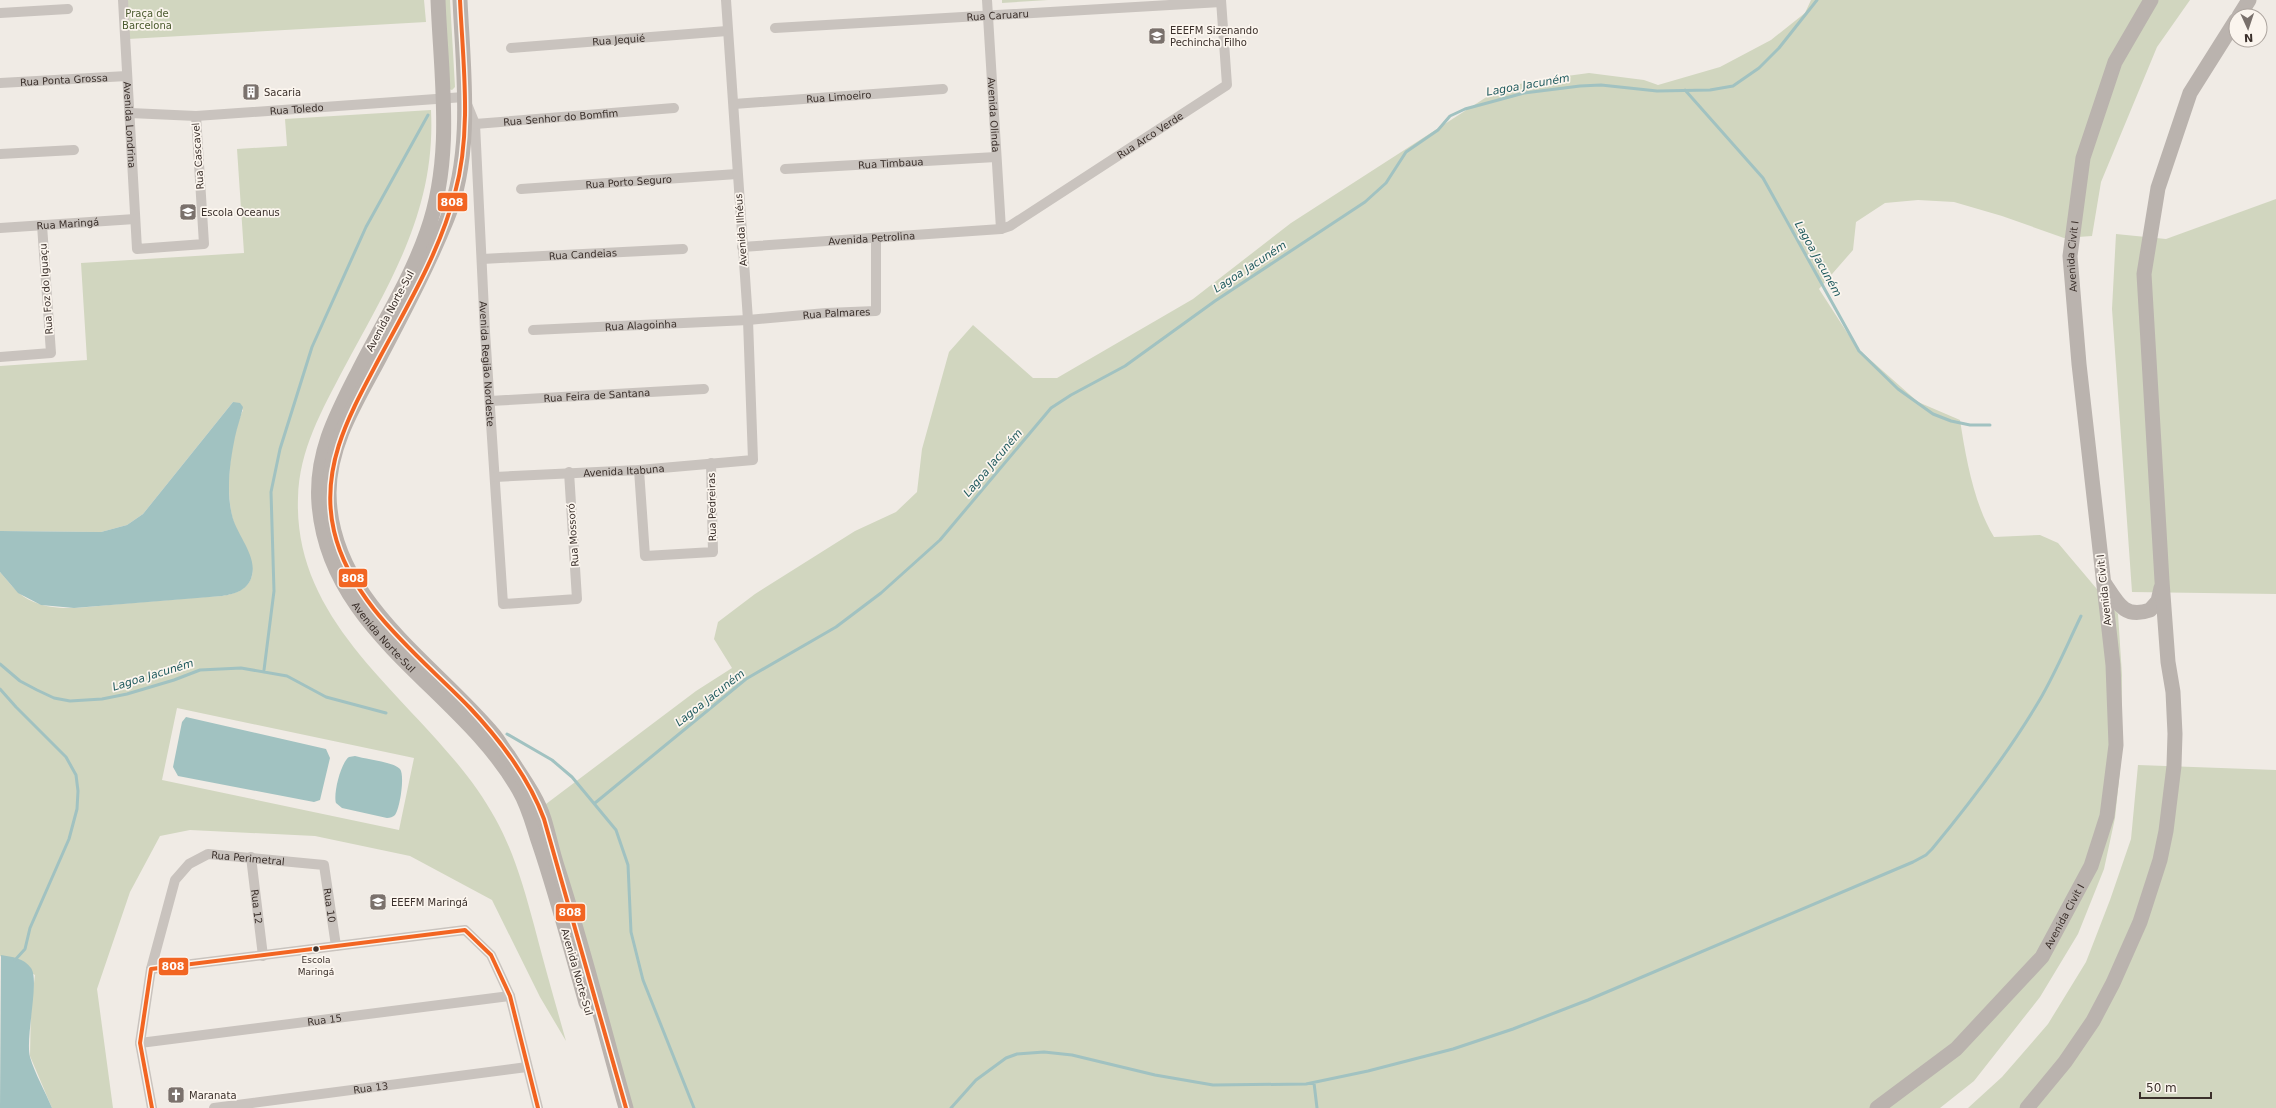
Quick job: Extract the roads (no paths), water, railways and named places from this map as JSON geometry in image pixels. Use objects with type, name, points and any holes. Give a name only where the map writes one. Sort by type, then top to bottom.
[{"type":"main road","name":"Avenida Norte-Sul","points":[[438,0],[444,100],[444,152],[433,212],[414,264],[331,425],[319,480],[321,522],[325,541],[339,575],[365,617],[383,640],[484,742],[520,792],[534,826],[553,886],[616,1108]]},
{"type":"main road","name":"Avenida Norte-Sul","points":[[460,0],[464,97],[459,172],[448,217],[417,287],[342,430],[330,478],[330,507],[342,555],[363,595],[422,662],[496,737],[525,779],[537,802],[567,893],[626,1108]]},
{"type":"main road","name":"Avenida Civit I","points":[[1877,1108],[1956,1049],[2042,957],[2091,866],[2107,816],[2116,745],[2113,665],[2079,364],[2070,256],[2083,158],[2115,62],[2151,0]]},
{"type":"main road","points":[[2027,1108],[2065,1062],[2093,1021],[2113,983],[2140,922],[2160,860],[2171,802],[2175,734],[2173,692],[2168,662],[2162,582],[2144,274],[2158,188],[2190,93],[2228,33]]},
{"type":"main road","points":[[2104,582],[2118,604],[2125,610],[2134,613],[2150,610],[2158,600],[2162,582]]},
{"type":"street","name":"Avenida Londrina","points":[[123,0],[137,249]]},
{"type":"street","name":"Avenida Ilhéus","points":[[726,0],[748,320],[753,460]]},
{"type":"street","name":"Avenida Olinda","points":[[987,0],[1001,229]]},
{"type":"street","name":"Rua Caruaru","points":[[775,28],[1221,1]]},
{"type":"street","name":"Rua Arco Verde","points":[[1001,229],[1010,226],[1227,85],[1221,1]]},
{"type":"street","points":[[0,13],[68,9]]},
{"type":"street","name":"Rua Jequié","points":[[511,48],[727,31]]},
{"type":"street","name":"Rua Ponta Grossa","points":[[0,83],[127,76]]},
{"type":"street","name":"Rua Limoeiro","points":[[734,104],[943,89]]},
{"type":"street","name":"Rua Toledo","points":[[130,113],[196,116],[444,100],[464,97]]},
{"type":"street","points":[[464,97],[475,124]]},
{"type":"street","name":"Rua Senhor do Bomfim","points":[[475,124],[674,108]]},
{"type":"street","name":"Rua Cascavel","points":[[137,249],[204,244],[196,116]]},
{"type":"street","name":"Avenida Região Nordeste","points":[[475,124],[476,193],[482,259],[503,604]]},
{"type":"street","points":[[0,154],[74,150]]},
{"type":"street","name":"Rua Timbaua","points":[[785,169],[996,157]]},
{"type":"street","name":"Rua Porto Seguro","points":[[521,189],[737,174]]},
{"type":"street","name":"Rua Maringá","points":[[0,228],[135,219]]},
{"type":"street","name":"Rua Foz do Iguaçu","points":[[0,356],[51,353],[42,225]]},
{"type":"street","name":"Avenida Petrolina","points":[[742,247],[1001,229]]},
{"type":"street","name":"Rua Palmares","points":[[748,320],[826,313],[876,311],[876,238]]},
{"type":"street","name":"Rua Candeias","points":[[482,259],[683,249]]},
{"type":"street","name":"Rua Alagoinha","points":[[533,330],[748,320]]},
{"type":"street","name":"Rua Feira de Santana","points":[[490,401],[704,389]]},
{"type":"street","name":"Avenida Itabuna","points":[[495,477],[569,472],[639,470],[753,460]]},
{"type":"street","name":"Rua Pedreiras","points":[[639,470],[645,556],[713,552],[711,463]]},
{"type":"street","name":"Rua Mossoró","points":[[503,604],[577,599],[569,472]]},
{"type":"street","name":"Rua Perimetral","points":[[152,1108],[140,1043],[151,969],[175,880],[189,864],[208,854],[324,865]]},
{"type":"street","name":"Rua 12","points":[[251,857],[263,956]]},
{"type":"street","name":"Rua 10","points":[[324,865],[336,946]]},
{"type":"street","points":[[151,969],[465,930],[491,955],[510,996],[538,1108]]},
{"type":"street","name":"Rua 15","points":[[140,1043],[510,996]]},
{"type":"street","name":"Rua 13","points":[[214,1108],[284,1103],[527,1067]]},
{"type":"water","points":[[233,402],[240,403],[243,407],[233,446],[230,466],[229,496],[234,522],[252,560],[252,575],[245,588],[232,594],[222,596],[74,608],[41,605],[18,593],[0,572],[0,531],[101,532],[127,525],[143,514]]},
{"type":"water","points":[[186,717],[326,749],[330,758],[320,800],[314,802],[178,776],[173,767],[182,722]]},
{"type":"water","points":[[355,756],[392,764],[400,769],[402,778],[401,792],[399,806],[395,815],[387,818],[342,808],[336,803],[335,799],[338,778],[343,765],[349,757]]},
{"type":"water","points":[[1,955],[18,958],[25,962],[31,968],[33,974],[34,984],[29,1036],[30,1057],[52,1108],[0,1108]]},
{"type":"waterway","name":"Lagoa Jacuném","points":[[595,803],[746,679],[836,627],[881,593],[940,540],[1051,408],[1071,395],[1125,366],[1215,301],[1365,202],[1386,183],[1406,152],[1438,130],[1450,116],[1465,109],[1524,93],[1580,86],[1601,85],[1657,91],[1710,90],[1733,86],[1759,68],[1779,48],[1817,0]]},
{"type":"waterway","name":"Lagoa Jacuném","points":[[1685,90],[1763,178],[1859,351],[1898,389],[1933,414],[1951,421],[1970,425],[1990,425]]},
{"type":"waterway","points":[[264,670],[274,591],[271,492],[280,449],[312,347],[366,227],[428,115]]},
{"type":"waterway","points":[[951,1108],[976,1080],[1006,1058],[1017,1054],[1044,1052],[1072,1055],[1155,1075],[1213,1085],[1306,1084],[1368,1071],[1453,1049],[1513,1029],[1588,1000],[1913,862],[1926,855],[1932,849],[1975,795],[2015,739],[2045,691],[2081,616]]},
{"type":"waterway","name":"Lagoa Jacuném","points":[[0,664],[20,681],[37,690],[54,698],[70,701],[102,699],[127,694],[174,680],[200,670],[241,668],[287,676],[326,697],[386,713]]},
{"type":"waterway","points":[[0,689],[66,757],[76,775],[78,791],[77,809],[69,839],[30,928],[25,949],[15,960]]},
{"type":"waterway","points":[[507,734],[552,760],[572,777],[616,830],[628,865],[631,932],[643,980],[694,1108]]},
{"type":"waterway","points":[[1314,1083],[1317,1108]]},
{"type":"place","name":"EEEFM Sizenando Pechincha Filho","points":[[1157,36]]},
{"type":"place","name":"Sacaria","points":[[251,92]]},
{"type":"place","name":"Escola Oceanus","points":[[188,212]]},
{"type":"place","name":"EEEFM Maringá","points":[[378,902]]},
{"type":"place","name":"Escola Maringá","points":[[316,949]]},
{"type":"place","name":"Maranata","points":[[176,1095]]},
{"type":"park label","name":"Praça de Barcelona","points":[[147,18]]}]
